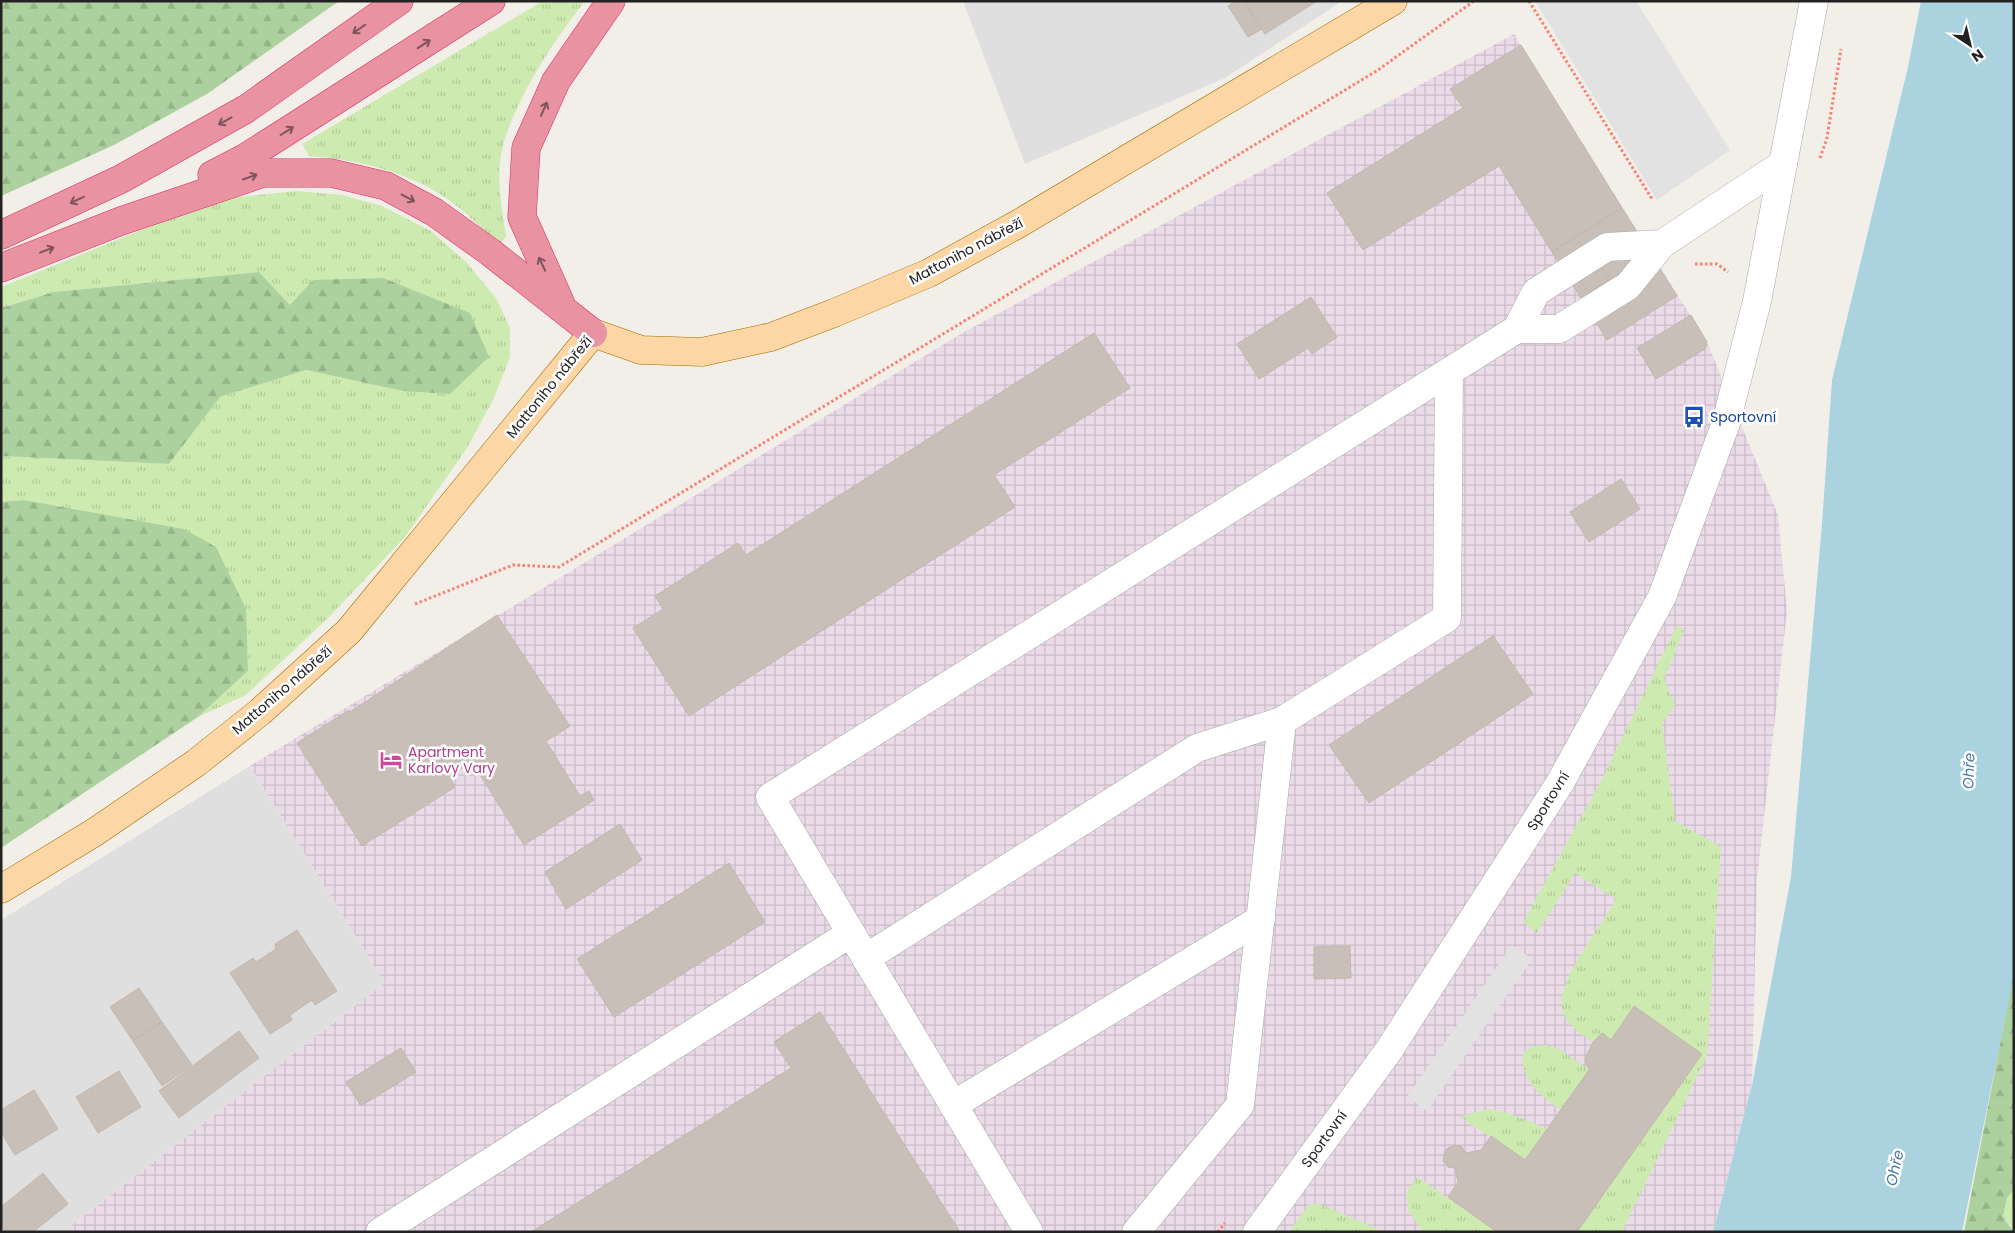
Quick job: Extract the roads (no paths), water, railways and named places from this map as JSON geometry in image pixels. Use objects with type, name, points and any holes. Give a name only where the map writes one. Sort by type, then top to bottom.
[{"type":"highway","points":[[1,235],[121,179],[246,108],[399,1]]},
{"type":"highway","points":[[121,221],[245,158],[491,1]]},
{"type":"highway","points":[[562,308],[522,217],[526,148],[556,80],[611,1]]},
{"type":"highway","points":[[1,268],[121,221],[263,172],[330,173],[386,186],[434,212],[490,252],[593,333]]},
{"type":"main road","name":"Mattoniho nábřeží","points":[[1,889],[94,832],[196,762],[260,712],[349,631],[593,333],[641,350],[702,352],[771,337],[929,273],[1018,224],[1393,1]]},
{"type":"street","name":"Sportovní","points":[[1257,1232],[1389,1050],[1555,791],[1662,597],[1726,423],[1757,301],[1814,1]]},
{"type":"street","points":[[1517,329],[1559,329],[1628,286],[1662,244],[1783,164]]},
{"type":"street","points":[[1029,1232],[770,797],[1517,329],[1536,292],[1607,247],[1662,244]]},
{"type":"street","points":[[866,958],[1197,748],[1282,721],[1447,618],[1449,372]]},
{"type":"street","points":[[1136,1232],[1240,1105],[1282,721]]},
{"type":"street","points":[[953,1105],[1260,919]]},
{"type":"street","points":[[380,1232],[851,933]]},
{"type":"water","name":"Ohře","points":[[1921,1],[2014,1],[2014,971],[2011,990],[1962,1232],[1713,1232],[1752,1085],[1791,877],[1822,524],[1832,380],[1908,67]]},
{"type":"place","name":"Sportovní","points":[[1694,417]]},
{"type":"place","name":"Apartment Karlovy Vary","points":[[391,760]]}]
